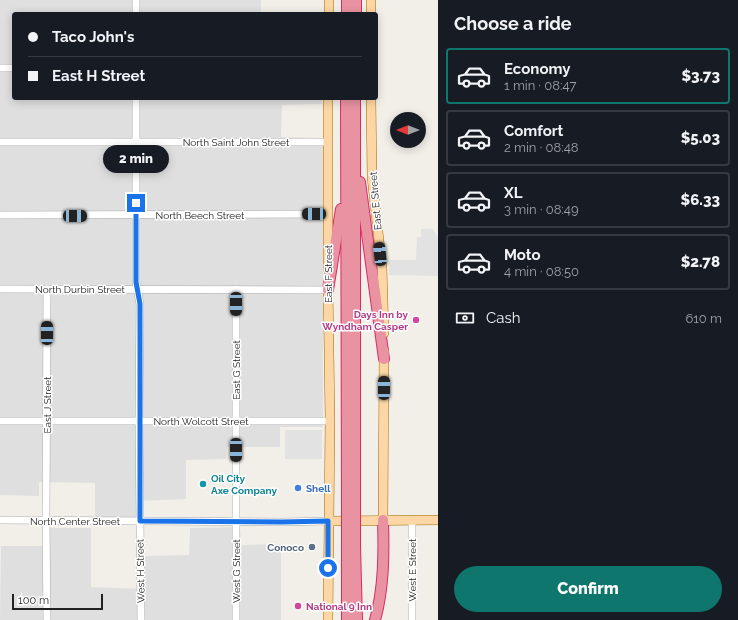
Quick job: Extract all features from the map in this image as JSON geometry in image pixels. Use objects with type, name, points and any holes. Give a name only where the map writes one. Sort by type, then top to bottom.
[{"type":"highway","points":[[347,0],[347,12]]},
{"type":"highway","points":[[356,0],[356,12]]},
{"type":"highway","points":[[346,100],[351,147],[384,358]]},
{"type":"highway","points":[[328,290],[351,147],[355,100]]},
{"type":"highway","points":[[347,620],[351,545],[351,147]]},
{"type":"highway","points":[[375,620],[382,583],[384,520]]},
{"type":"highway","points":[[351,545],[357,620]]},
{"type":"main road","points":[[329,0],[329,12]]},
{"type":"main road","points":[[371,0],[371,12]]},
{"type":"main road","name":"East F Street","points":[[328,100],[327,142],[330,421],[328,620]]},
{"type":"main road","name":"East E Street","points":[[371,100],[372,177],[382,268],[384,358],[384,520]]},
{"type":"main road","name":"North Center Street","points":[[328,521],[438,520]]},
{"type":"street","points":[[136,0],[136,12]]},
{"type":"street","points":[[0,68],[12,68]]},
{"type":"street","name":"West H Street","points":[[136,100],[136,282],[140,304],[139,421],[141,620]]},
{"type":"street","name":"North Saint John Street","points":[[0,142],[327,142]]},
{"type":"street","name":"North Beech Street","points":[[0,216],[328,214]]},
{"type":"street","name":"North Durbin Street","points":[[0,289],[328,290]]},
{"type":"street","name":"East J Street","points":[[47,620],[46,521],[48,289]]},
{"type":"street","name":"East G Street","points":[[236,289],[237,522]]},
{"type":"street","name":"North Wolcott Street","points":[[0,421],[330,421]]},
{"type":"street","name":"North Center Street","points":[[0,520],[237,522],[328,521]]},
{"type":"street","name":"West E Street","points":[[412,520],[412,620]]},
{"type":"street","name":"West G Street","points":[[236,620],[237,522]]},
{"type":"shaded area","points":[[0,0],[261,0],[261,12],[12,12],[12,100],[322,100],[322,104],[282,105],[281,137],[323,138],[323,427],[280,427],[280,447],[227,447],[226,459],[186,460],[186,499],[136,501],[136,518],[95,518],[95,483],[39,482],[39,496],[0,495]]},
{"type":"shaded area","points":[[421,229],[433,229],[438,238],[438,276],[389,275],[389,260],[416,260],[417,237],[421,237]]},
{"type":"shaded area","points":[[285,430],[322,430],[322,459],[285,459]]},
{"type":"shaded area","points":[[240,527],[241,545],[281,544],[281,620],[0,620],[1,546],[50,546],[50,528],[91,528],[91,587],[144,589],[144,556],[189,555],[190,528]]},
{"type":"place","name":"Days Inn by Wyndham Casper","points":[[416,320]]},
{"type":"place","name":"Oil City Axe Company","points":[[203,484]]},
{"type":"place","name":"Shell","points":[[298,488]]},
{"type":"place","name":"Conoco","points":[[312,547]]},
{"type":"place","name":"National 9 Inn","points":[[298,606]]},
{"type":"route","points":[[136,203],[136,282],[140,304],[140,521],[328,521],[328,568]]}]
